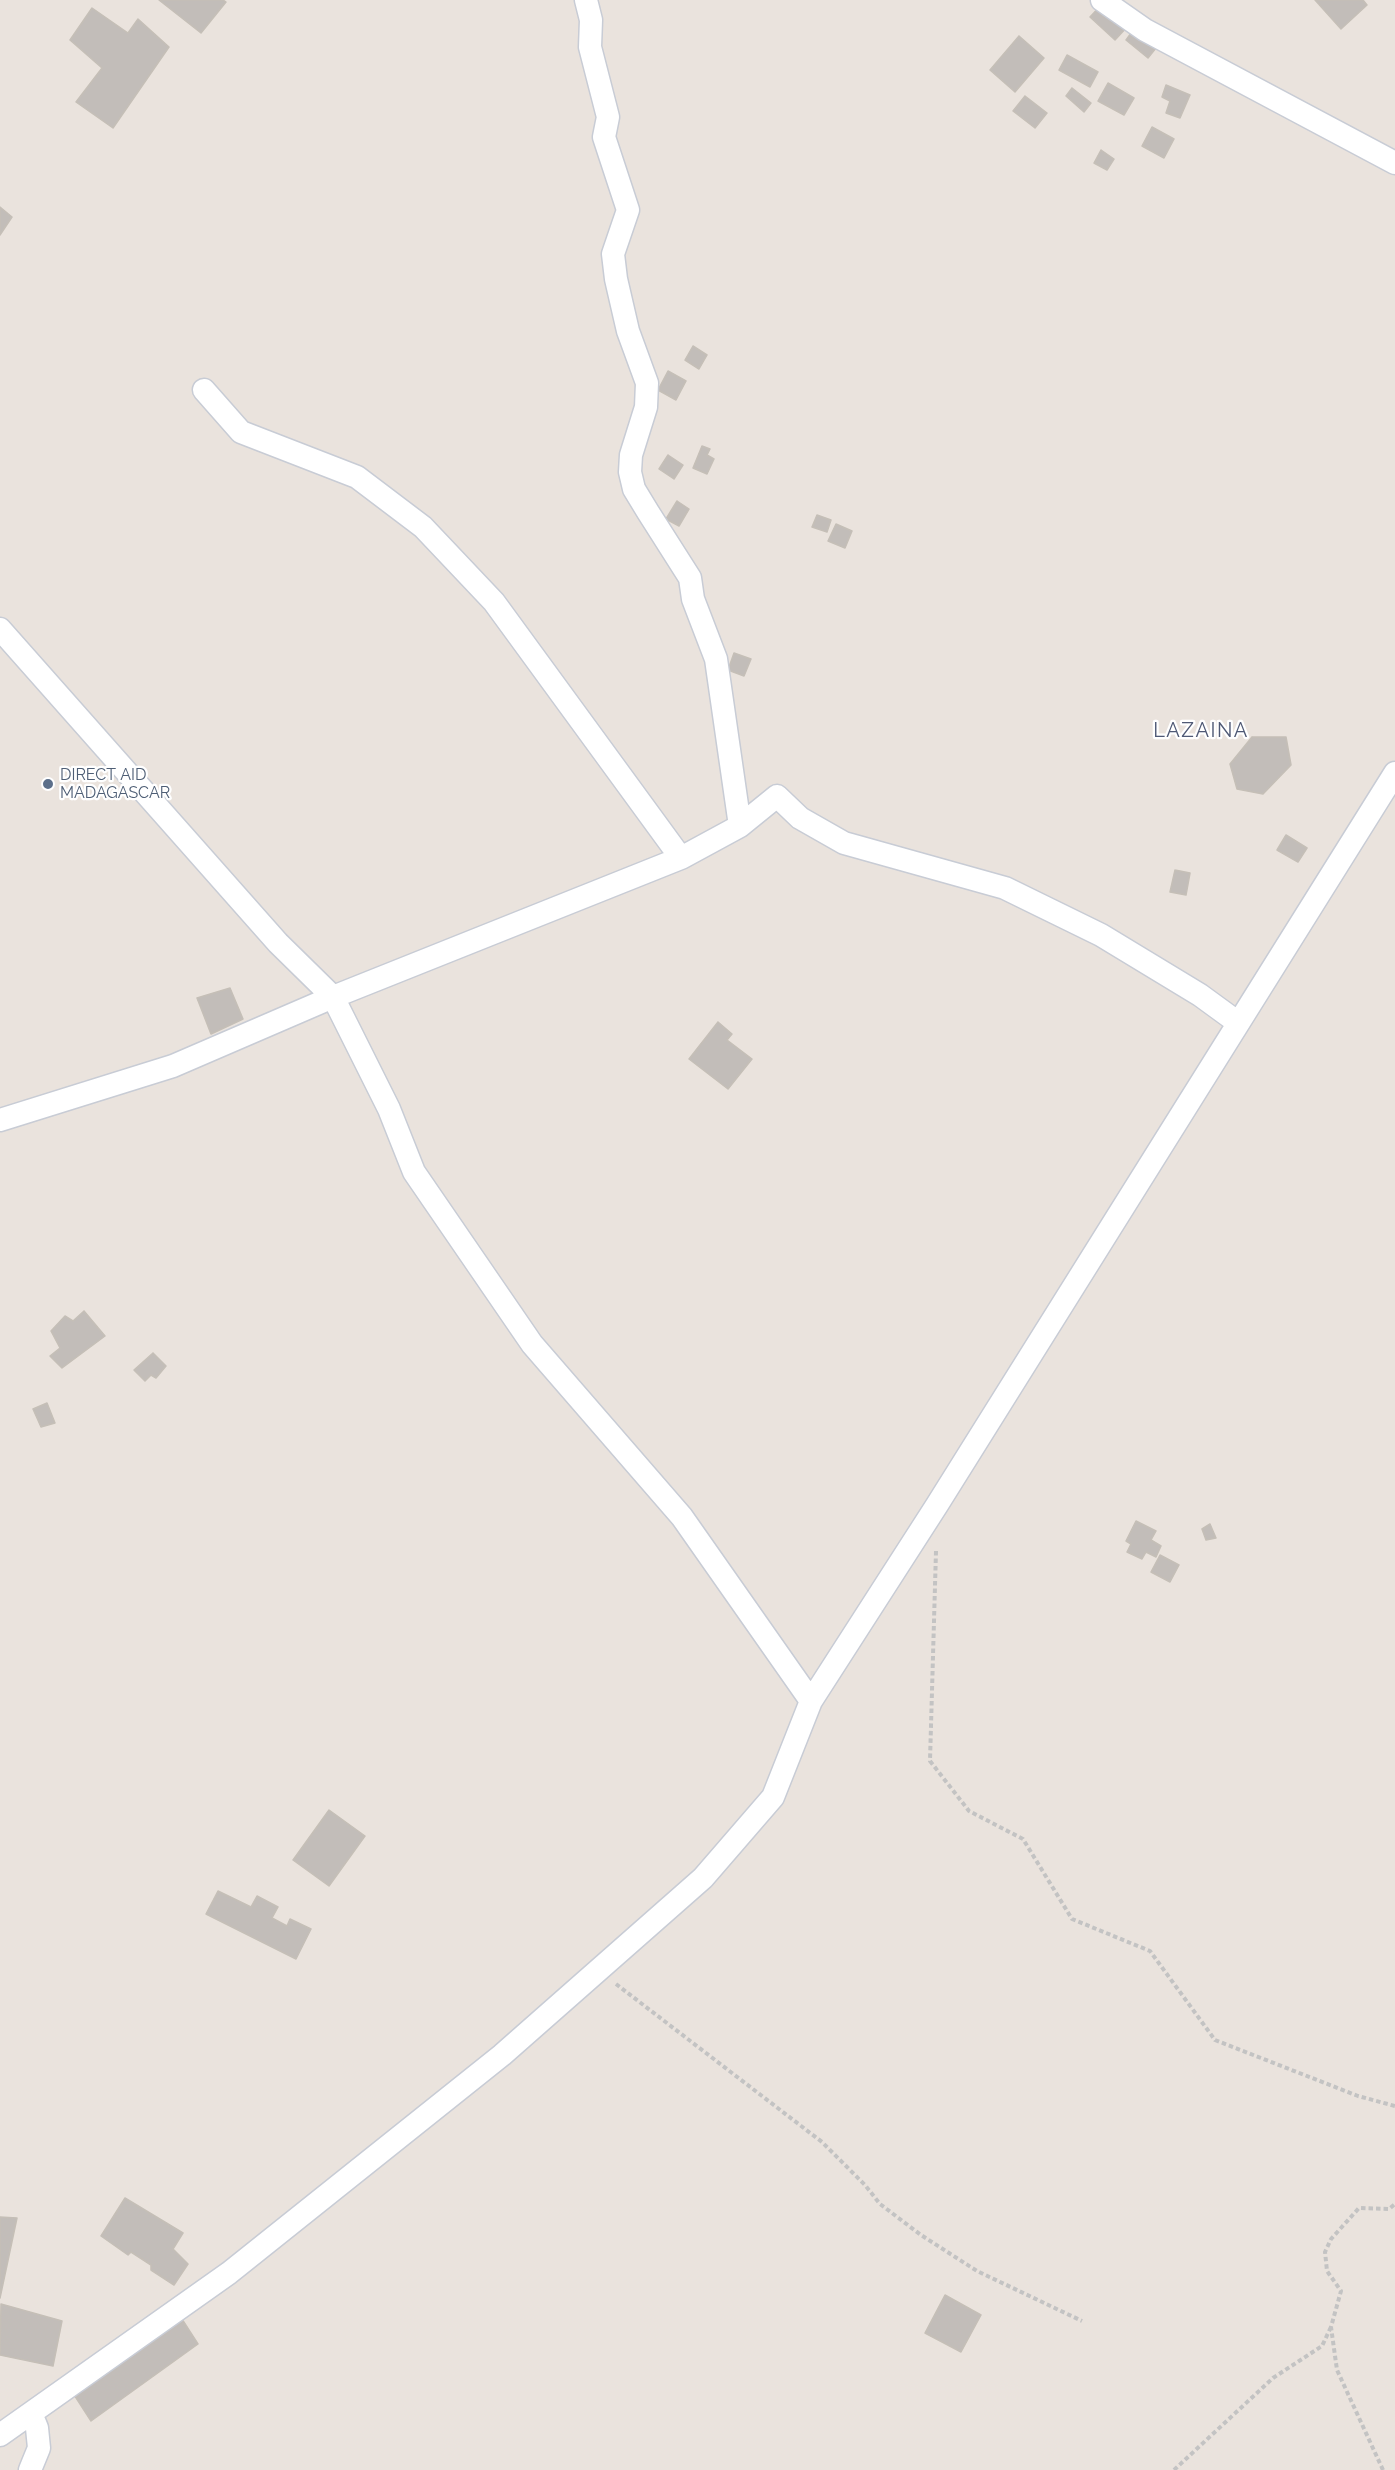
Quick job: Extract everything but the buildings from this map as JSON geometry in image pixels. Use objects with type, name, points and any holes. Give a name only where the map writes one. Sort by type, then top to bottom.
[{"type":"street","points":[[586,0],[591,20],[590,47],[608,117],[604,137],[628,210],[613,254],[616,279],[628,331],[647,383],[646,407],[631,455],[630,472],[634,489],[690,578],[693,599],[716,659],[740,826]]},
{"type":"street","points":[[1102,0],[1145,30],[1395,163]]},
{"type":"street","points":[[204,390],[241,432],[357,477],[423,527],[494,602],[681,858]]},
{"type":"street","points":[[0,629],[278,943],[333,997],[390,1109],[414,1172],[532,1344],[682,1517],[811,1701]]},
{"type":"street","points":[[0,2434],[229,2273],[502,2055],[704,1878],[773,1797],[811,1701],[949,1486],[1395,772]]},
{"type":"street","points":[[0,1120],[173,1066],[333,997],[681,858],[740,826],[777,796],[800,818],[844,843],[1005,888],[1101,935],[1200,995],[1237,1022]]},
{"type":"street","points":[[30,2470],[39,2448],[37,2428],[31,2413]]},
{"type":"path","points":[[936,1540],[930,1761],[969,1811],[1023,1839],[1072,1919],[1150,1951],[1215,2040],[1358,2096],[1395,2106]]},
{"type":"path","points":[[599,1970],[822,2142],[866,2185],[880,2204],[921,2235],[977,2271],[1082,2321]]},
{"type":"path","points":[[1173,2470],[1273,2378],[1322,2346],[1332,2327],[1341,2291],[1327,2271],[1325,2252],[1331,2239],[1359,2208],[1389,2210],[1395,2204]]},
{"type":"path","points":[[1332,2327],[1337,2370],[1383,2470]]},
{"type":"place","name":"DIRECT AID MADAGASCAR","points":[[48,784]]},
{"type":"district","name":"LAZAINA","points":[[1201,731]]}]
